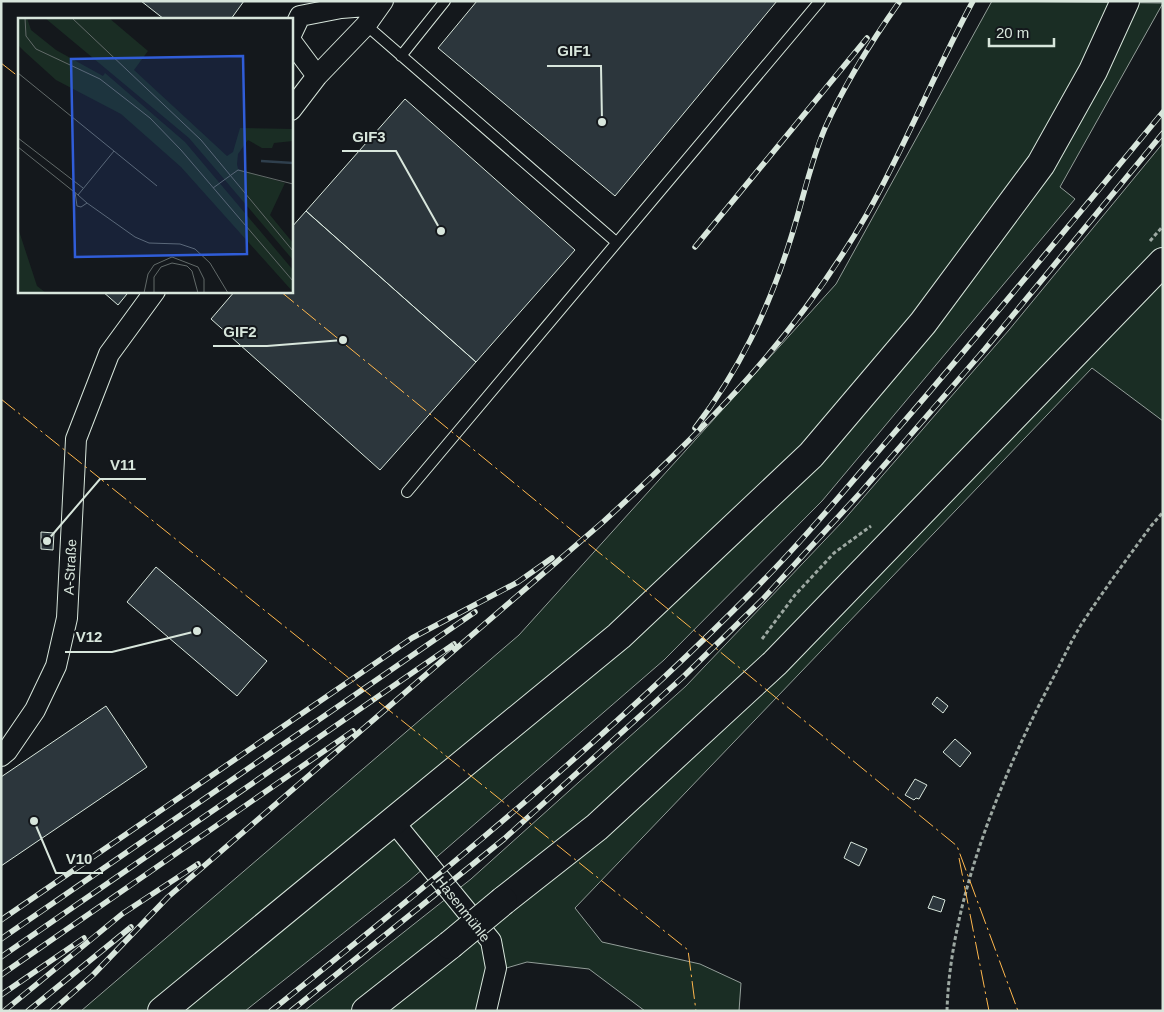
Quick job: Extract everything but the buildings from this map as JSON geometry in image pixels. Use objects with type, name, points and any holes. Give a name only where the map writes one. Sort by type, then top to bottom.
[{"type":"main road","points":[[162,1011],[619,636],[811,455],[923,323],[1041,164],[1093,71],[1124,1]]},
{"type":"main road","points":[[366,1011],[597,827],[775,663],[1154,254]]},
{"type":"street","points":[[292,109],[316,76],[366,26],[381,3]]},
{"type":"street","points":[[292,33],[300,16],[381,3]]},
{"type":"street","points":[[292,42],[316,76]]},
{"type":"street","name":"A-Straße","points":[[1,756],[7,752],[35,710],[56,666],[67,618],[76,439],[109,354],[154,292]]},
{"type":"street","name":"Hasenmühle","points":[[393,821],[491,942],[496,968],[486,1011]]},
{"type":"lane","points":[[401,56],[445,1]]},
{"type":"lane","points":[[407,492],[820,1]]},
{"type":"lane","points":[[366,26],[616,242]]},
{"type":"path","points":[[1154,254],[1163,226]]},
{"type":"path","points":[[947,1011],[947,992],[959,916],[989,823],[1029,724],[1080,626],[1163,512]]},
{"type":"path","points":[[756,646],[795,595],[834,553],[878,520]]},
{"type":"green space","points":[[992,1],[1163,3],[1060,187],[1075,199],[822,501],[664,660],[409,881],[245,1011],[81,1011],[519,635],[836,284]]},
{"type":"green space","points":[[1163,143],[1163,421],[1092,368],[575,908],[602,942],[700,964],[741,983],[739,1011],[645,1011],[589,969],[527,962],[503,969],[481,1011],[304,1011],[471,879],[686,686],[843,521],[1009,330]]},
{"type":"railway","points":[[695,428],[725,384],[761,317],[789,244],[819,142],[833,111],[859,63],[900,1]]},
{"type":"railway","points":[[52,1011],[93,975],[168,897],[603,522],[679,451],[748,378],[811,301],[840,259],[867,214],[973,1]]},
{"type":"railway","points":[[695,247],[867,38]]},
{"type":"railway","points":[[271,1011],[457,860],[578,756],[695,648],[770,574],[805,536],[1027,277],[1163,112]]},
{"type":"railway","points":[[291,1011],[504,839],[683,677],[762,600],[861,492],[985,349],[1163,133]]},
{"type":"railway","points":[[1,920],[412,638],[518,582],[552,558]]},
{"type":"railway","points":[[1,939],[475,612]]},
{"type":"railway","points":[[1,957],[454,644]]},
{"type":"railway","points":[[1,975],[353,731]]},
{"type":"railway","points":[[4,1011],[122,914],[198,864]]},
{"type":"railway","points":[[28,1011],[131,927]]},
{"type":"railway","points":[[1,995],[84,938]]},
{"type":"power","points":[[1,63],[18,76]]},
{"type":"power","points":[[281,292],[957,846],[1018,1011]]},
{"type":"power","points":[[1,399],[688,950],[696,1011]]},
{"type":"power","points":[[959,858],[989,1011]]},
{"type":"place","name":"GIF1","points":[[602,122]]},
{"type":"place","name":"GIF3","points":[[441,231]]},
{"type":"place","name":"GIF2","points":[[343,340]]},
{"type":"place","name":"V11","points":[[47,541]]},
{"type":"place","name":"V12","points":[[197,631]]},
{"type":"place","name":"V10","points":[[34,821]]}]
